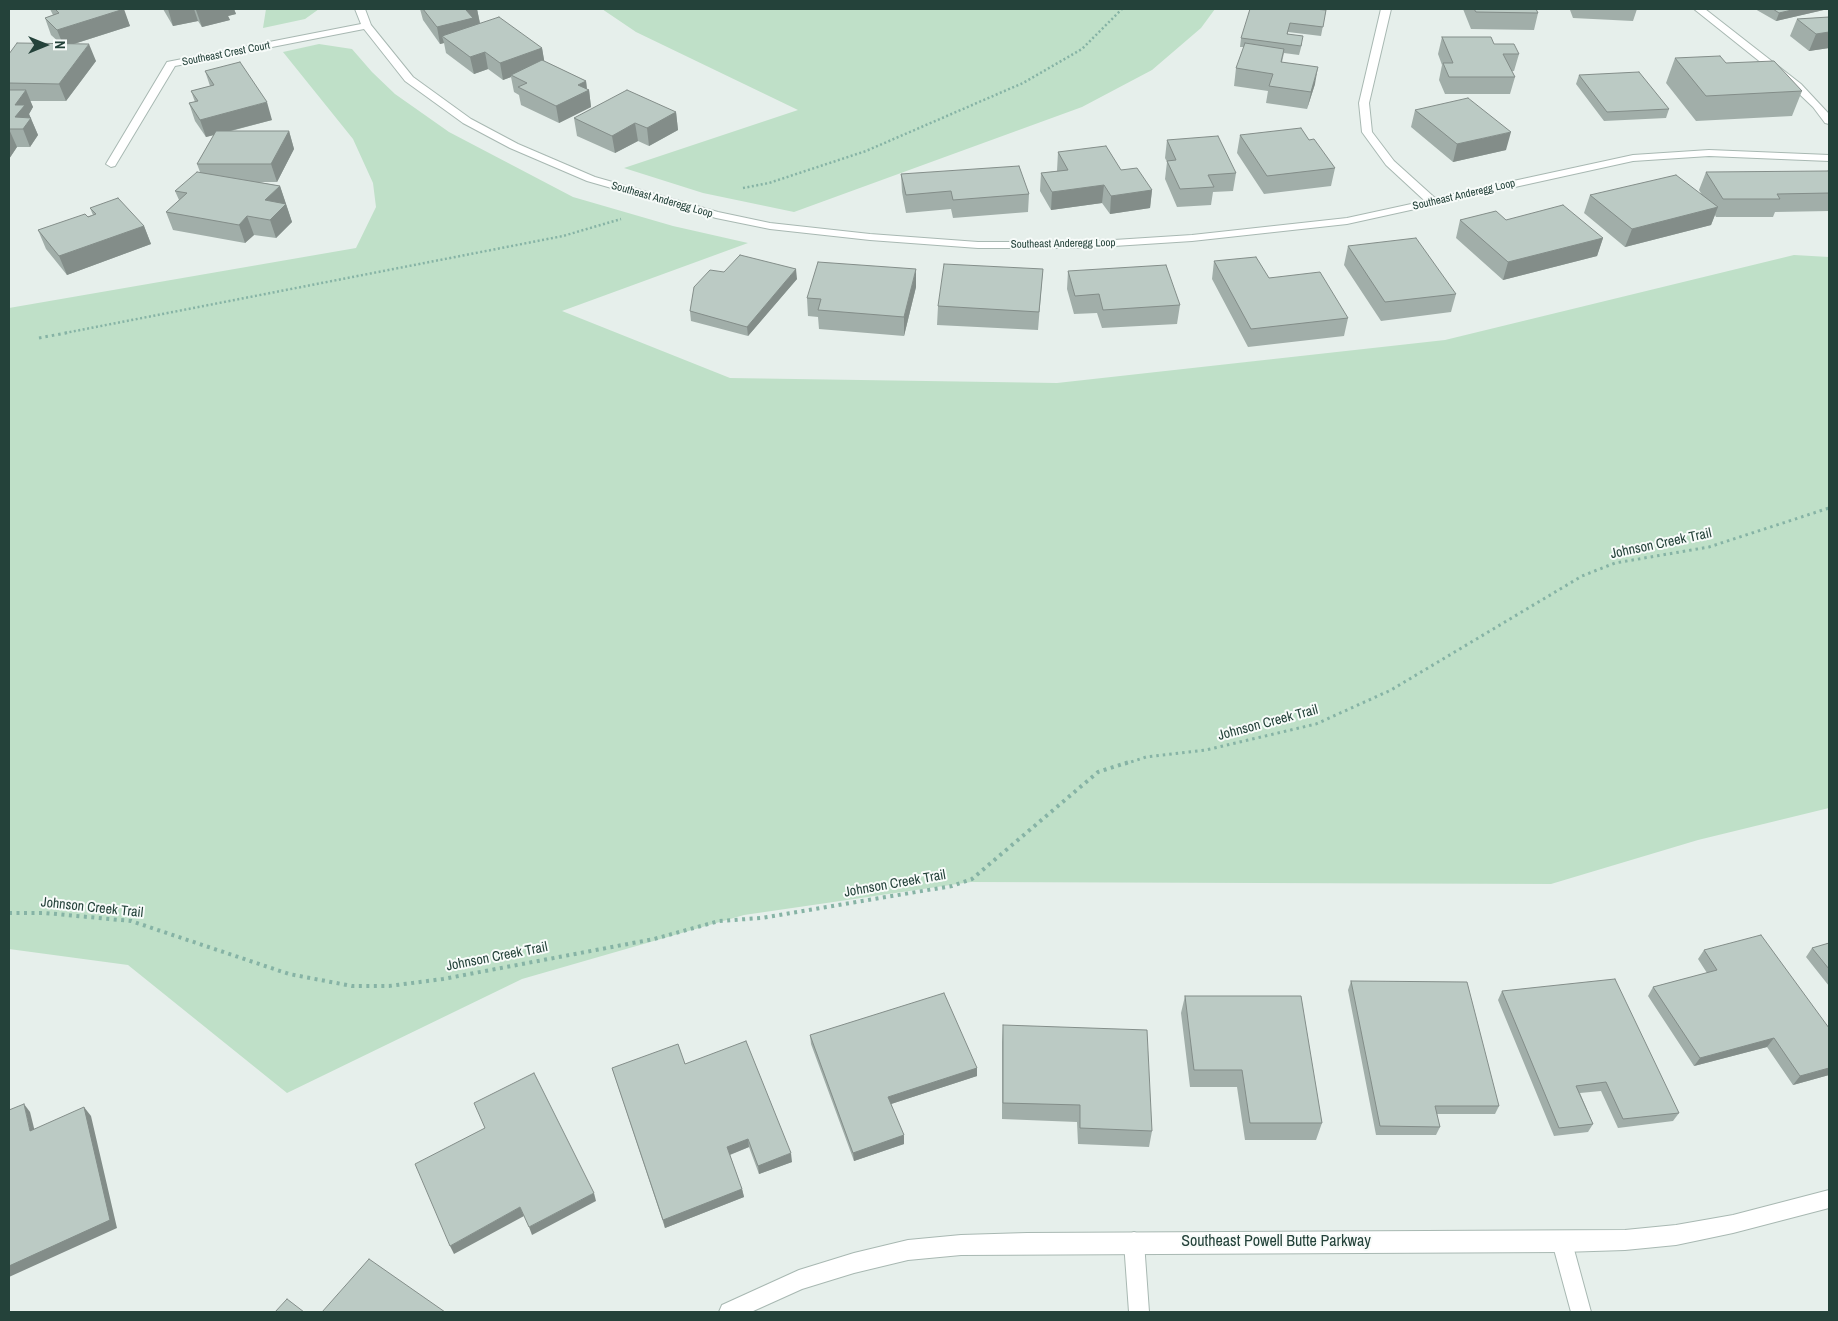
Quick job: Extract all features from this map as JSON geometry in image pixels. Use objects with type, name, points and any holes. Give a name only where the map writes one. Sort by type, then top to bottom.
[{"type":"street","name":"Southeast Anderegg Loop","points":[[360,9],[366,26],[408,79],[467,121],[514,146],[591,179],[716,215],[770,226],[920,242],[978,245],[1083,245],[1192,238],[1347,221],[1633,158],[1709,153],[1829,158]]},
{"type":"street","points":[[1386,9],[1364,103],[1367,132],[1390,163],[1433,202]]},
{"type":"street","points":[[1699,9],[1797,86],[1817,105],[1829,120]]},
{"type":"street","name":"Southeast Crest Court","points":[[111,164],[171,64],[366,26]]},
{"type":"street","name":"Southeast Powell Butte Parkway","points":[[728,1312],[799,1280],[854,1263],[908,1250],[971,1245],[1134,1242],[1562,1242],[1676,1236],[1792,1210],[1829,1199]]},
{"type":"street","points":[[1134,1242],[1139,1312]]},
{"type":"street","points":[[1562,1242],[1581,1312]]},
{"type":"path","name":"Johnson Creek Trail","points":[[9,913],[54,914],[131,921],[288,974],[352,986],[389,986],[443,979],[654,939],[719,921],[761,918],[952,886],[972,879],[1098,772],[1146,757],[1206,750],[1316,724],[1391,690],[1582,576],[1615,563],[1671,555],[1709,547],[1829,508]]},
{"type":"green space","points":[[266,9],[319,9],[305,19],[263,28]]},
{"type":"green space","points":[[602,9],[1215,9],[1201,28],[1152,70],[1082,107],[794,212],[703,193],[624,168],[798,110],[636,32]]},
{"type":"green space","points":[[319,44],[352,49],[395,94],[449,132],[573,197],[673,226],[748,243],[562,311],[730,378],[1057,383],[1445,340],[1794,255],[1829,257],[1829,808],[1698,840],[1551,884],[971,882],[744,915],[522,979],[287,1093],[128,965],[9,949],[9,308],[356,248],[376,207],[373,183],[353,139],[283,52]]},
{"type":"building","points":[[55,9],[124,9],[57,30],[45,18],[59,13]]},
{"type":"building","points":[[423,9],[471,9],[466,10],[473,18],[437,27]]},
{"type":"building","points":[[1250,9],[1326,10],[1323,27],[1290,23],[1287,34],[1303,36],[1301,46],[1241,38]]},
{"type":"building","points":[[1474,9],[1536,9],[1538,13],[1476,12]]},
{"type":"building","points":[[1773,9],[1796,9],[1779,13]]},
{"type":"building","points":[[499,17],[542,48],[500,63],[485,52],[470,57],[442,36]]},
{"type":"building","points":[[1829,17],[1829,32],[1816,34],[1797,19]]},
{"type":"building","points":[[1442,37],[1491,37],[1494,44],[1514,44],[1519,54],[1503,54],[1515,77],[1449,77],[1443,63],[1453,63]]},
{"type":"building","points":[[17,43],[89,44],[59,84],[9,83],[9,54]]},
{"type":"building","points":[[1245,43],[1284,49],[1281,62],[1318,67],[1311,92],[1269,86],[1273,74],[1236,68]]},
{"type":"building","points":[[1720,56],[1726,63],[1774,61],[1802,91],[1706,96],[1675,58]]},
{"type":"building","points":[[542,60],[586,81],[578,85],[589,90],[556,106],[518,87],[527,83],[511,75]]},
{"type":"building","points":[[240,62],[267,102],[200,120],[189,103],[198,101],[191,91],[214,85],[205,71]]},
{"type":"building","points":[[1639,72],[1669,109],[1607,112],[1579,75]]},
{"type":"building","points":[[9,90],[26,90],[15,105],[25,105],[15,117],[31,118],[23,129],[9,129]]},
{"type":"building","points":[[627,90],[676,112],[647,128],[635,123],[612,136],[574,118]]},
{"type":"building","points":[[1468,98],[1511,132],[1457,144],[1415,110]]},
{"type":"building","points":[[1301,128],[1309,140],[1314,139],[1335,168],[1267,176],[1240,135]]},
{"type":"building","points":[[216,131],[289,131],[271,164],[197,164]]},
{"type":"building","points":[[1218,136],[1236,173],[1208,175],[1214,187],[1180,189],[1167,161],[1176,160],[1167,140]]},
{"type":"building","points":[[1106,146],[1121,170],[1137,168],[1152,190],[1111,196],[1104,185],[1052,192],[1041,173],[1068,170],[1058,152]]},
{"type":"building","points":[[1019,166],[1029,194],[953,200],[951,191],[906,195],[901,174]]},
{"type":"building","points":[[1828,171],[1829,193],[1777,194],[1780,199],[1723,199],[1706,172]]},
{"type":"building","points":[[197,172],[280,186],[265,200],[286,204],[270,220],[247,216],[239,225],[166,212],[187,193],[175,191]]},
{"type":"building","points":[[1676,175],[1718,207],[1632,229],[1590,195]]},
{"type":"building","points":[[118,198],[144,226],[59,256],[38,230],[85,214],[88,217],[96,214],[90,208]]},
{"type":"building","points":[[1563,205],[1603,238],[1508,262],[1460,220],[1496,211],[1506,220]]},
{"type":"building","points":[[1416,238],[1456,294],[1385,302],[1348,246]]},
{"type":"building","points":[[740,255],[796,269],[747,327],[690,311],[694,287],[710,270],[724,272]]},
{"type":"building","points":[[1256,257],[1269,278],[1320,272],[1348,318],[1251,329],[1214,261]]},
{"type":"building","points":[[818,262],[916,269],[904,317],[818,310],[821,299],[807,298]]},
{"type":"building","points":[[944,264],[1043,269],[1039,312],[938,306]]},
{"type":"building","points":[[1166,265],[1180,305],[1103,310],[1099,294],[1075,296],[1068,271]]},
{"type":"building","points":[[1761,935],[1829,1028],[1829,1068],[1800,1076],[1774,1038],[1700,1058],[1653,987],[1717,970],[1704,950]]},
{"type":"building","points":[[1829,943],[1829,969],[1812,948]]},
{"type":"building","points":[[1615,979],[1679,1113],[1623,1119],[1606,1082],[1576,1086],[1593,1124],[1559,1128],[1502,991]]},
{"type":"building","points":[[1351,981],[1467,982],[1499,1106],[1435,1106],[1440,1127],[1380,1126]]},
{"type":"building","points":[[944,993],[977,1068],[888,1097],[904,1135],[853,1153],[810,1035]]},
{"type":"building","points":[[1185,996],[1301,996],[1322,1123],[1250,1123],[1242,1070],[1194,1070]]},
{"type":"building","points":[[1003,1025],[1147,1030],[1152,1131],[1080,1128],[1080,1105],[1003,1103]]},
{"type":"building","points":[[746,1041],[791,1153],[758,1166],[748,1139],[727,1147],[742,1189],[663,1220],[612,1068],[678,1044],[685,1064]]},
{"type":"building","points":[[534,1073],[594,1193],[529,1227],[520,1207],[450,1246],[415,1164],[485,1128],[474,1103]]},
{"type":"building","points":[[24,1104],[30,1131],[84,1107],[110,1220],[9,1266],[9,1110]]},
{"type":"building","points":[[369,1259],[445,1312],[322,1312]]},
{"type":"building","points":[[287,1299],[304,1312],[275,1312]]}]
